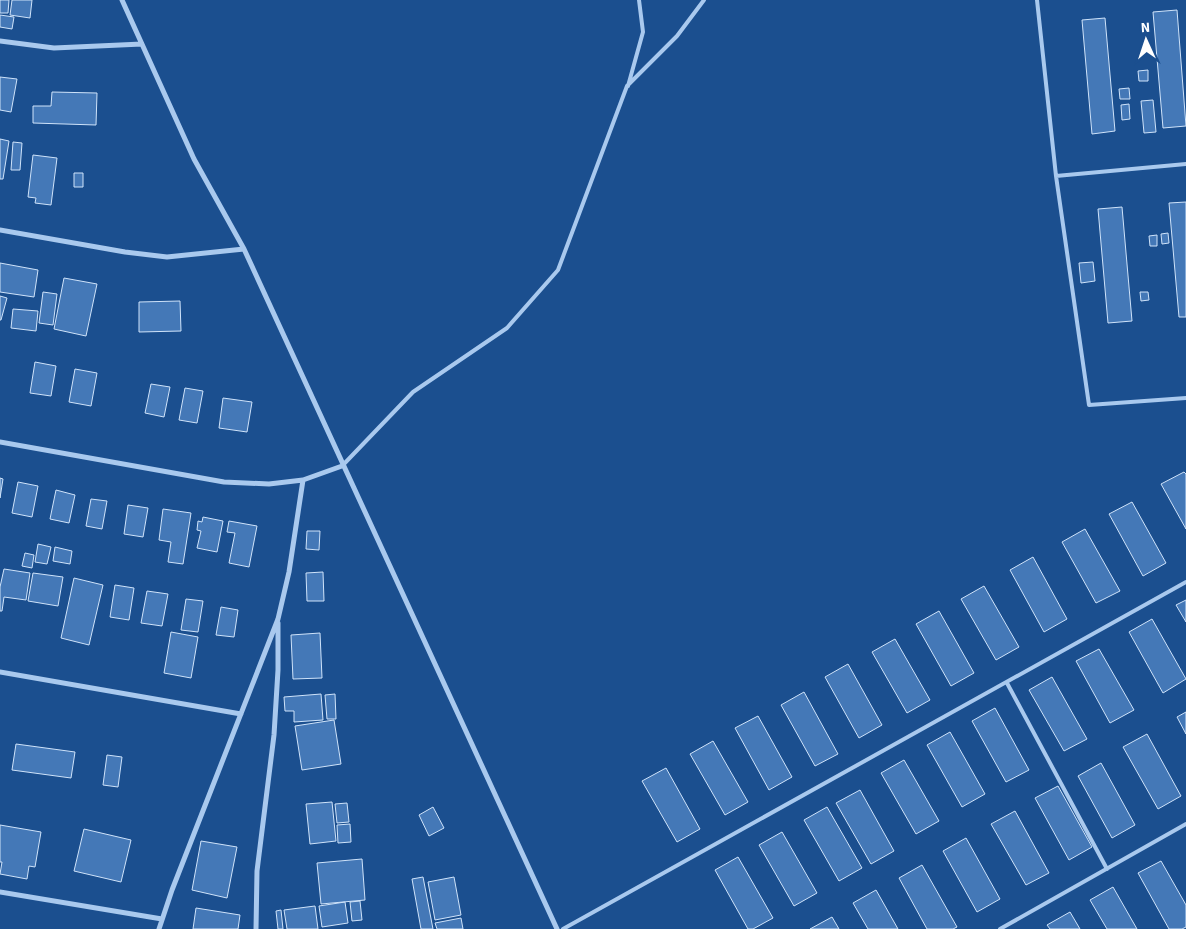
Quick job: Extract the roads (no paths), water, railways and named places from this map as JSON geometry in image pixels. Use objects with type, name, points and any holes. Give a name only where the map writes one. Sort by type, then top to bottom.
[{"type":"street","points":[[122,0],[194,158],[244,249],[342,466],[557,929]]},
{"type":"street","points":[[0,41],[54,48],[142,44]]},
{"type":"street","points":[[0,230],[125,252],[167,257],[244,249]]},
{"type":"street","points":[[0,442],[224,482],[269,484],[303,480],[342,466]]},
{"type":"street","points":[[159,929],[172,890],[278,619],[289,572],[303,480]]},
{"type":"street","points":[[256,929],[257,872],[274,735],[278,670],[278,619]]},
{"type":"street","points":[[0,672],[241,714]]},
{"type":"street","points":[[0,892],[162,920]]},
{"type":"lane","points":[[342,466],[413,392],[508,328],[558,270],[628,86],[643,32],[639,0]]},
{"type":"lane","points":[[628,86],[677,36],[704,0]]},
{"type":"lane","points":[[1038,0],[1056,176],[1089,405],[1186,398]]},
{"type":"lane","points":[[1056,176],[1186,164]]},
{"type":"lane","points":[[563,929],[1186,582]]},
{"type":"lane","points":[[1007,683],[1107,869]]},
{"type":"lane","points":[[1000,929],[1186,824]]}]
